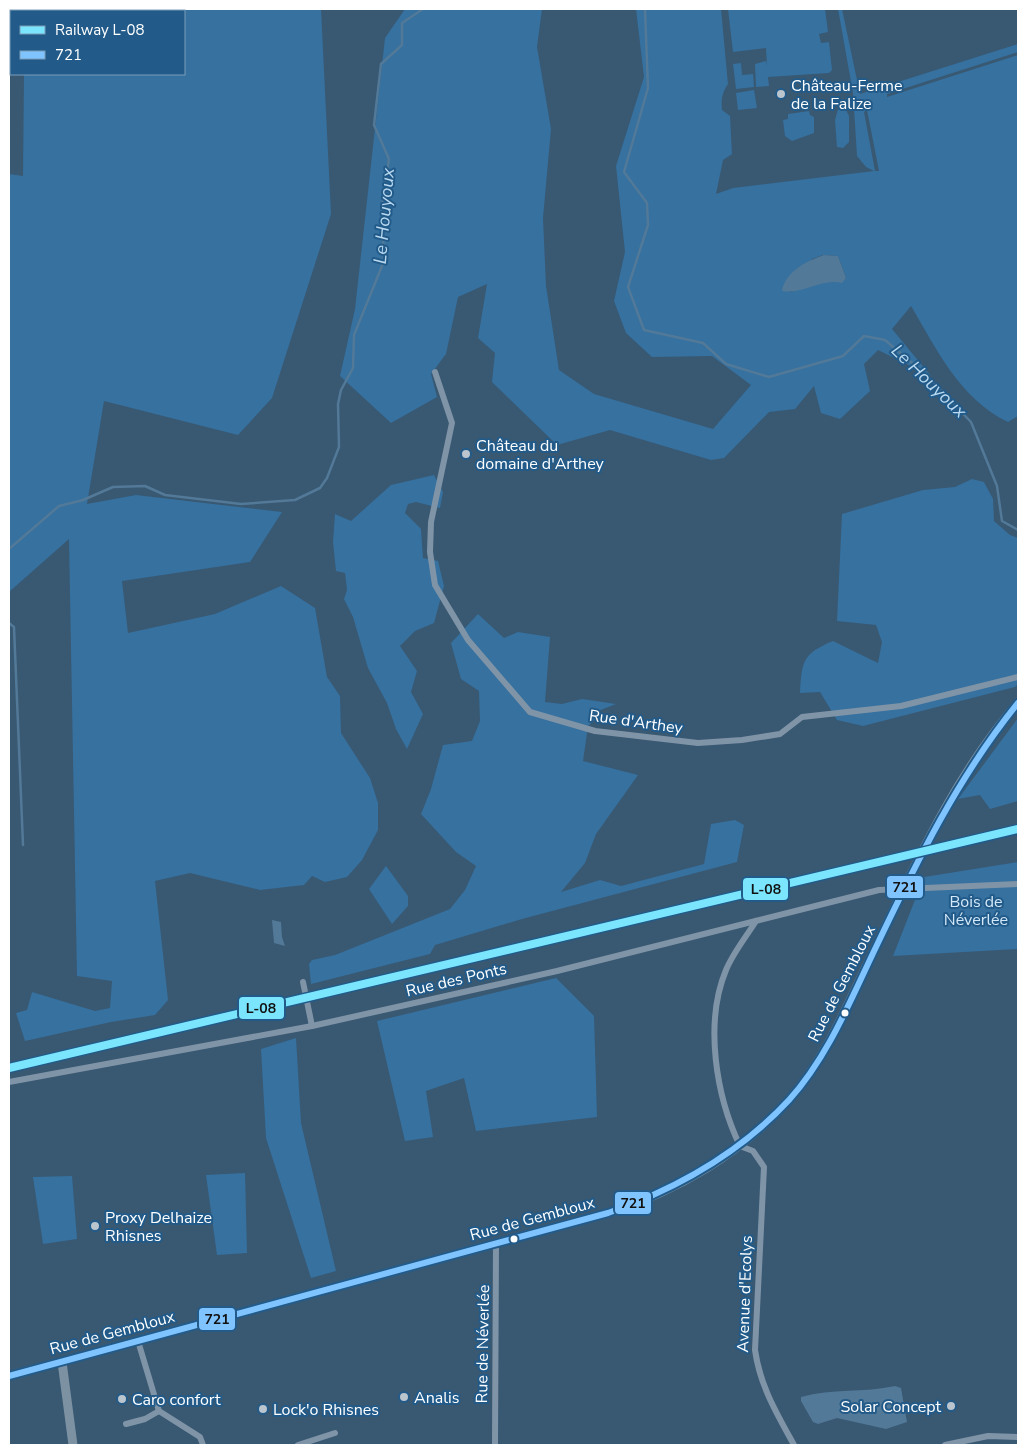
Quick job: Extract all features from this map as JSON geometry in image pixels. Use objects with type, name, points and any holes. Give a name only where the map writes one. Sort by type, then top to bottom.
[{"type":"main road","name":"Rue de Gembloux","points":[[9,1376],[635,1204],[684,1183],[712,1167],[740,1146],[790,1099],[817,1062],[842,1018],[951,796],[980,750],[1018,702]]},
{"type":"main road","points":[[62,1362],[73,1445]]},
{"type":"street","name":"Rue d'Arthey","points":[[434,372],[452,423],[431,522],[430,552],[435,585],[468,640],[530,712],[595,731],[698,743],[742,740],[780,734],[802,718],[901,706],[1018,677]]},
{"type":"street","name":"Rue des Ponts","points":[[9,1082],[312,1026],[557,971],[879,890],[1018,884]]},
{"type":"street","points":[[740,1146],[722,1092],[713,1044],[718,1000],[726,970],[756,921]]},
{"type":"street","points":[[302,982],[312,1026]]},
{"type":"street","name":"Avenue d'Ecolys","points":[[740,1146],[752,1152],[764,1166],[755,1350],[758,1370],[764,1391],[794,1445]]},
{"type":"street","name":"Rue de Néverlée","points":[[495,1445],[496,1243]]},
{"type":"street","points":[[138,1341],[159,1411],[200,1438],[203,1445]]},
{"type":"street","points":[[126,1424],[145,1419],[159,1411]]},
{"type":"street","points":[[298,1445],[335,1433]]},
{"type":"street","points":[[945,1445],[988,1436],[1018,1437]]},
{"type":"green space","points":[[321,9],[331,214],[272,398],[238,435],[104,401],[87,504],[136,495],[282,512],[250,562],[122,581],[128,633],[215,614],[281,586],[315,608],[327,677],[340,696],[341,733],[370,778],[378,803],[378,830],[362,860],[347,877],[325,882],[312,876],[304,885],[260,890],[190,873],[155,881],[168,1000],[155,1015],[111,1022],[25,1041],[16,1013],[27,1010],[32,992],[95,1011],[110,1008],[112,981],[77,976],[69,539],[9,592],[9,174],[23,176],[24,75],[185,75],[185,10],[24,10]]},
{"type":"green space","points":[[405,9],[542,9],[537,47],[551,129],[543,218],[546,286],[559,370],[594,394],[713,429],[751,385],[712,356],[652,357],[626,333],[614,301],[625,252],[616,166],[644,77],[636,9],[721,9],[728,84],[722,96],[722,110],[730,116],[732,154],[723,160],[716,194],[733,188],[874,171],[866,167],[857,156],[853,93],[838,9],[842,9],[860,94],[1018,44],[1018,52],[887,94],[887,97],[1018,55],[1018,416],[1008,422],[991,412],[963,387],[940,356],[911,306],[892,329],[931,376],[878,350],[864,364],[870,391],[840,419],[821,413],[814,386],[795,409],[769,412],[724,458],[711,460],[610,430],[557,445],[492,382],[495,353],[478,338],[487,284],[458,297],[446,354],[431,374],[437,397],[391,423],[340,376],[355,309],[385,38]],"holes":[[[867,110],[879,171],[875,171],[864,112]],[[823,255],[838,256],[846,278],[842,282],[832,280],[790,292],[812,259]]]},
{"type":"green space","points":[[728,9],[825,9],[828,32],[819,34],[821,43],[829,42],[832,70],[829,73],[768,77],[769,86],[756,87],[755,64],[766,61],[767,66],[766,48],[733,52]]},
{"type":"green space","points":[[741,63],[742,75],[753,74],[754,87],[736,89],[733,64]]},
{"type":"green space","points":[[754,90],[757,108],[738,110],[736,93]]},
{"type":"green space","points":[[839,106],[846,110],[849,116],[849,142],[843,148],[837,147],[835,120]]},
{"type":"green space","points":[[809,111],[810,115],[814,117],[814,133],[792,141],[785,136],[783,120],[788,119],[788,114]]},
{"type":"green space","points":[[434,475],[443,492],[440,508],[416,502],[408,504],[405,513],[421,529],[423,558],[438,561],[444,586],[434,623],[415,631],[400,646],[417,671],[411,692],[423,714],[407,749],[396,729],[387,703],[368,668],[353,617],[344,599],[347,590],[345,573],[336,571],[333,542],[335,514],[351,521],[391,485]]},
{"type":"green space","points":[[972,479],[984,482],[993,499],[994,521],[1010,535],[1018,538],[1018,684],[1015,687],[863,726],[837,720],[820,692],[800,693],[803,666],[806,660],[815,650],[833,641],[878,663],[882,642],[876,625],[837,621],[842,514],[923,490],[955,487]]},
{"type":"green space","points":[[478,614],[504,638],[518,632],[550,637],[545,702],[562,704],[582,699],[616,704],[598,711],[598,717],[588,726],[583,761],[638,775],[596,834],[585,863],[561,892],[600,880],[621,886],[704,864],[711,824],[735,820],[744,825],[737,862],[522,919],[435,945],[430,954],[311,984],[309,964],[312,960],[335,955],[450,909],[465,890],[476,866],[456,852],[421,814],[431,789],[443,745],[472,741],[480,721],[479,691],[461,679],[451,643]]},
{"type":"green space","points":[[1018,718],[1018,801],[990,809],[980,795],[958,799]]},
{"type":"green space","name":"Bois de Néverlée","points":[[1018,862],[1018,949],[893,956],[924,877]]},
{"type":"green space","points":[[386,866],[408,896],[408,906],[392,924],[369,889]]},
{"type":"green space","points":[[556,978],[594,1016],[597,1117],[476,1131],[464,1078],[426,1091],[433,1137],[405,1141],[377,1021]]},
{"type":"green space","points":[[296,1038],[301,1123],[336,1271],[311,1278],[266,1138],[261,1049]]},
{"type":"green space","points":[[245,1173],[247,1253],[217,1255],[206,1175]]},
{"type":"green space","points":[[72,1176],[77,1239],[43,1244],[33,1177]]},
{"type":"shaded area","points":[[824,255],[838,256],[846,278],[842,283],[827,283],[790,292],[782,291],[787,278],[797,268],[810,260]]},
{"type":"shaded area","points":[[272,920],[281,922],[285,946],[274,943]]},
{"type":"shaded area","points":[[895,1386],[901,1388],[907,1422],[886,1429],[837,1418],[818,1424],[813,1422],[801,1401],[801,1397],[813,1394]]},
{"type":"waterway","name":"Le Houyoux","points":[[9,549],[59,506],[83,500],[113,487],[145,486],[165,495],[241,504],[295,500],[320,488],[327,478],[339,447],[338,404],[341,390],[353,368],[354,335],[384,261],[382,207],[389,159],[374,125],[381,64],[402,45],[402,23],[423,9]]},
{"type":"waterway","name":"Le Houyoux","points":[[645,9],[648,88],[624,172],[647,203],[648,225],[628,287],[644,330],[703,343],[726,364],[769,377],[843,356],[864,336],[885,340],[925,374],[971,422],[997,486],[1002,521],[1018,530]]},
{"type":"waterway","points":[[9,623],[14,627],[23,845]]},
{"type":"rail line","name":"L-08","points":[[9,1068],[1018,829]]},
{"type":"transit line","name":"721","points":[[9,1376],[608,1213],[658,1193],[705,1168],[728,1153],[770,1119],[789,1100],[816,1065],[838,1027],[907,883],[940,820],[976,760],[1018,703]]},
{"type":"place","name":"Château-Ferme de la Falize","points":[[781,94]]},
{"type":"place","name":"Château du domaine d'Arthey","points":[[466,454]]},
{"type":"place","name":"Proxy Delhaize Rhisnes","points":[[95,1226]]},
{"type":"place","name":"Analis","points":[[404,1397]]},
{"type":"place","name":"Caro confort","points":[[122,1399]]},
{"type":"place","name":"Solar Concept","points":[[951,1406]]},
{"type":"place","name":"Lock'o Rhisnes","points":[[263,1409]]}]
